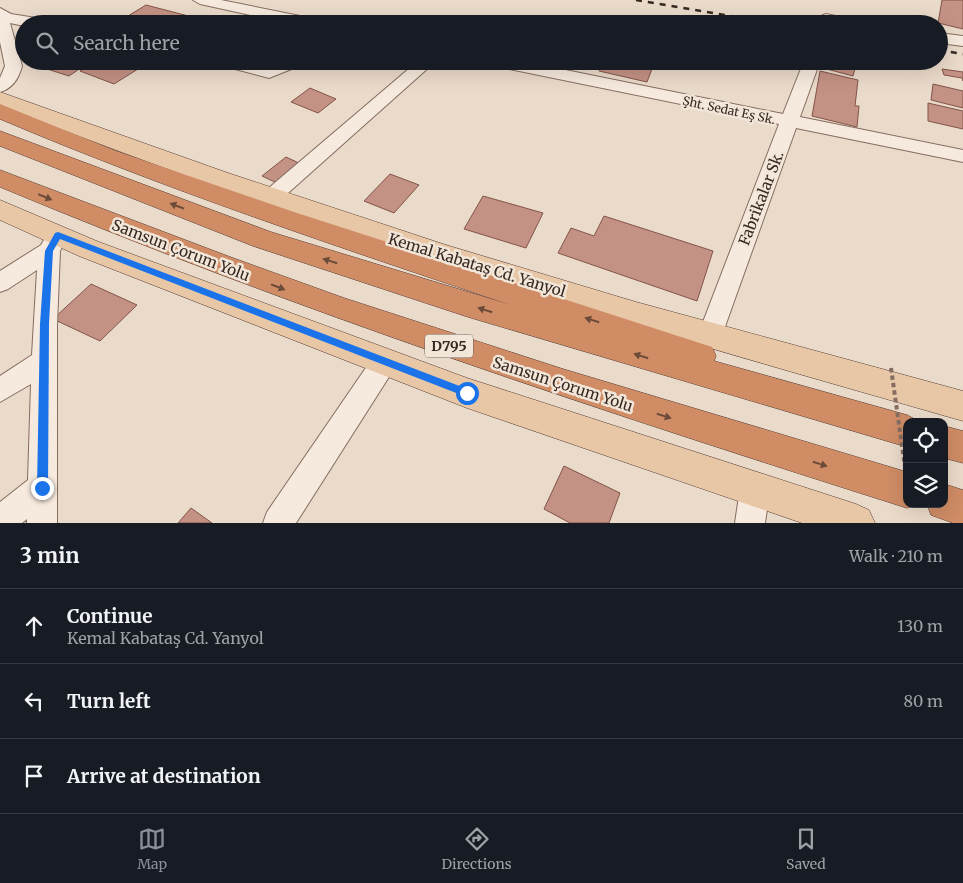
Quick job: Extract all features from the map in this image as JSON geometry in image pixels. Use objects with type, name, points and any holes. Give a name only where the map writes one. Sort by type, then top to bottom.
[{"type":"highway","points":[[0,111],[108,156],[282,218],[406,261],[678,347],[896,428]]},
{"type":"highway","points":[[0,138],[262,239],[468,305],[896,428]]},
{"type":"highway","name":"Samsun Çorum Yolu","points":[[0,178],[291,292],[593,395],[903,489]]},
{"type":"highway","points":[[948,443],[963,447]]},
{"type":"highway","points":[[948,503],[963,508]]},
{"type":"main road","name":"Kemal Kabataş Cd. Yanyol","points":[[0,98],[270,197],[443,255],[710,335],[963,406]]},
{"type":"main road","points":[[0,209],[53,243],[385,361],[467,393],[856,523]]},
{"type":"street","points":[[200,0],[272,15]]},
{"type":"street","points":[[825,15],[826,0]]},
{"type":"street","points":[[0,86],[8,81],[14,72],[15,62],[1,25],[3,15]]},
{"type":"street","points":[[948,40],[963,42]]},
{"type":"street","points":[[257,70],[269,73],[276,70]]},
{"type":"street","points":[[270,197],[418,70]]},
{"type":"street","name":"Şht. Sedat Eş Sk.","points":[[538,70],[790,123],[963,156]]},
{"type":"street","name":"Fabrikalar Sk.","points":[[710,335],[809,70]]},
{"type":"street","points":[[0,282],[53,243]]},
{"type":"street","points":[[42,523],[44,361],[53,243]]},
{"type":"street","points":[[0,390],[44,361]]},
{"type":"street","points":[[278,523],[385,361]]},
{"type":"street","points":[[0,521],[42,488]]},
{"type":"street","points":[[750,523],[755,489]]},
{"type":"path","points":[[890,368],[904,463]]},
{"type":"building","points":[[942,0],[963,0],[963,29],[948,25],[948,15],[939,15]]},
{"type":"building","points":[[146,5],[185,15],[130,15]]},
{"type":"building","points":[[50,70],[78,70],[69,76]]},
{"type":"building","points":[[82,70],[136,70],[114,84],[80,71]]},
{"type":"building","points":[[600,70],[652,70],[647,82]]},
{"type":"building","points":[[830,70],[855,70],[853,76]]},
{"type":"building","points":[[942,70],[963,72],[963,81],[962,78],[944,75]]},
{"type":"building","points":[[820,71],[858,80],[855,106],[859,106],[857,127],[812,116]]},
{"type":"building","points":[[933,84],[963,91],[963,108],[931,100]]},
{"type":"building","points":[[310,88],[336,99],[318,113],[291,102]]},
{"type":"building","points":[[928,103],[963,111],[963,129],[928,121]]},
{"type":"building","points":[[286,157],[303,165],[279,184],[262,176]]},
{"type":"building","points":[[390,174],[419,185],[394,213],[364,201]]},
{"type":"building","points":[[483,196],[543,213],[526,248],[464,229]]},
{"type":"building","points":[[604,216],[713,251],[697,301],[558,253],[571,228],[594,236]]},
{"type":"building","points":[[91,284],[137,305],[100,341],[53,319]]},
{"type":"building","points":[[564,466],[620,493],[609,523],[570,523],[544,509]]},
{"type":"building","points":[[191,508],[212,523],[178,523]]},
{"type":"railway","points":[[636,0],[725,15]]},
{"type":"railway","points":[[948,52],[963,54]]},
{"type":"route","points":[[42,488],[45,324],[49,251],[58,235],[89,249],[467,393]]}]
